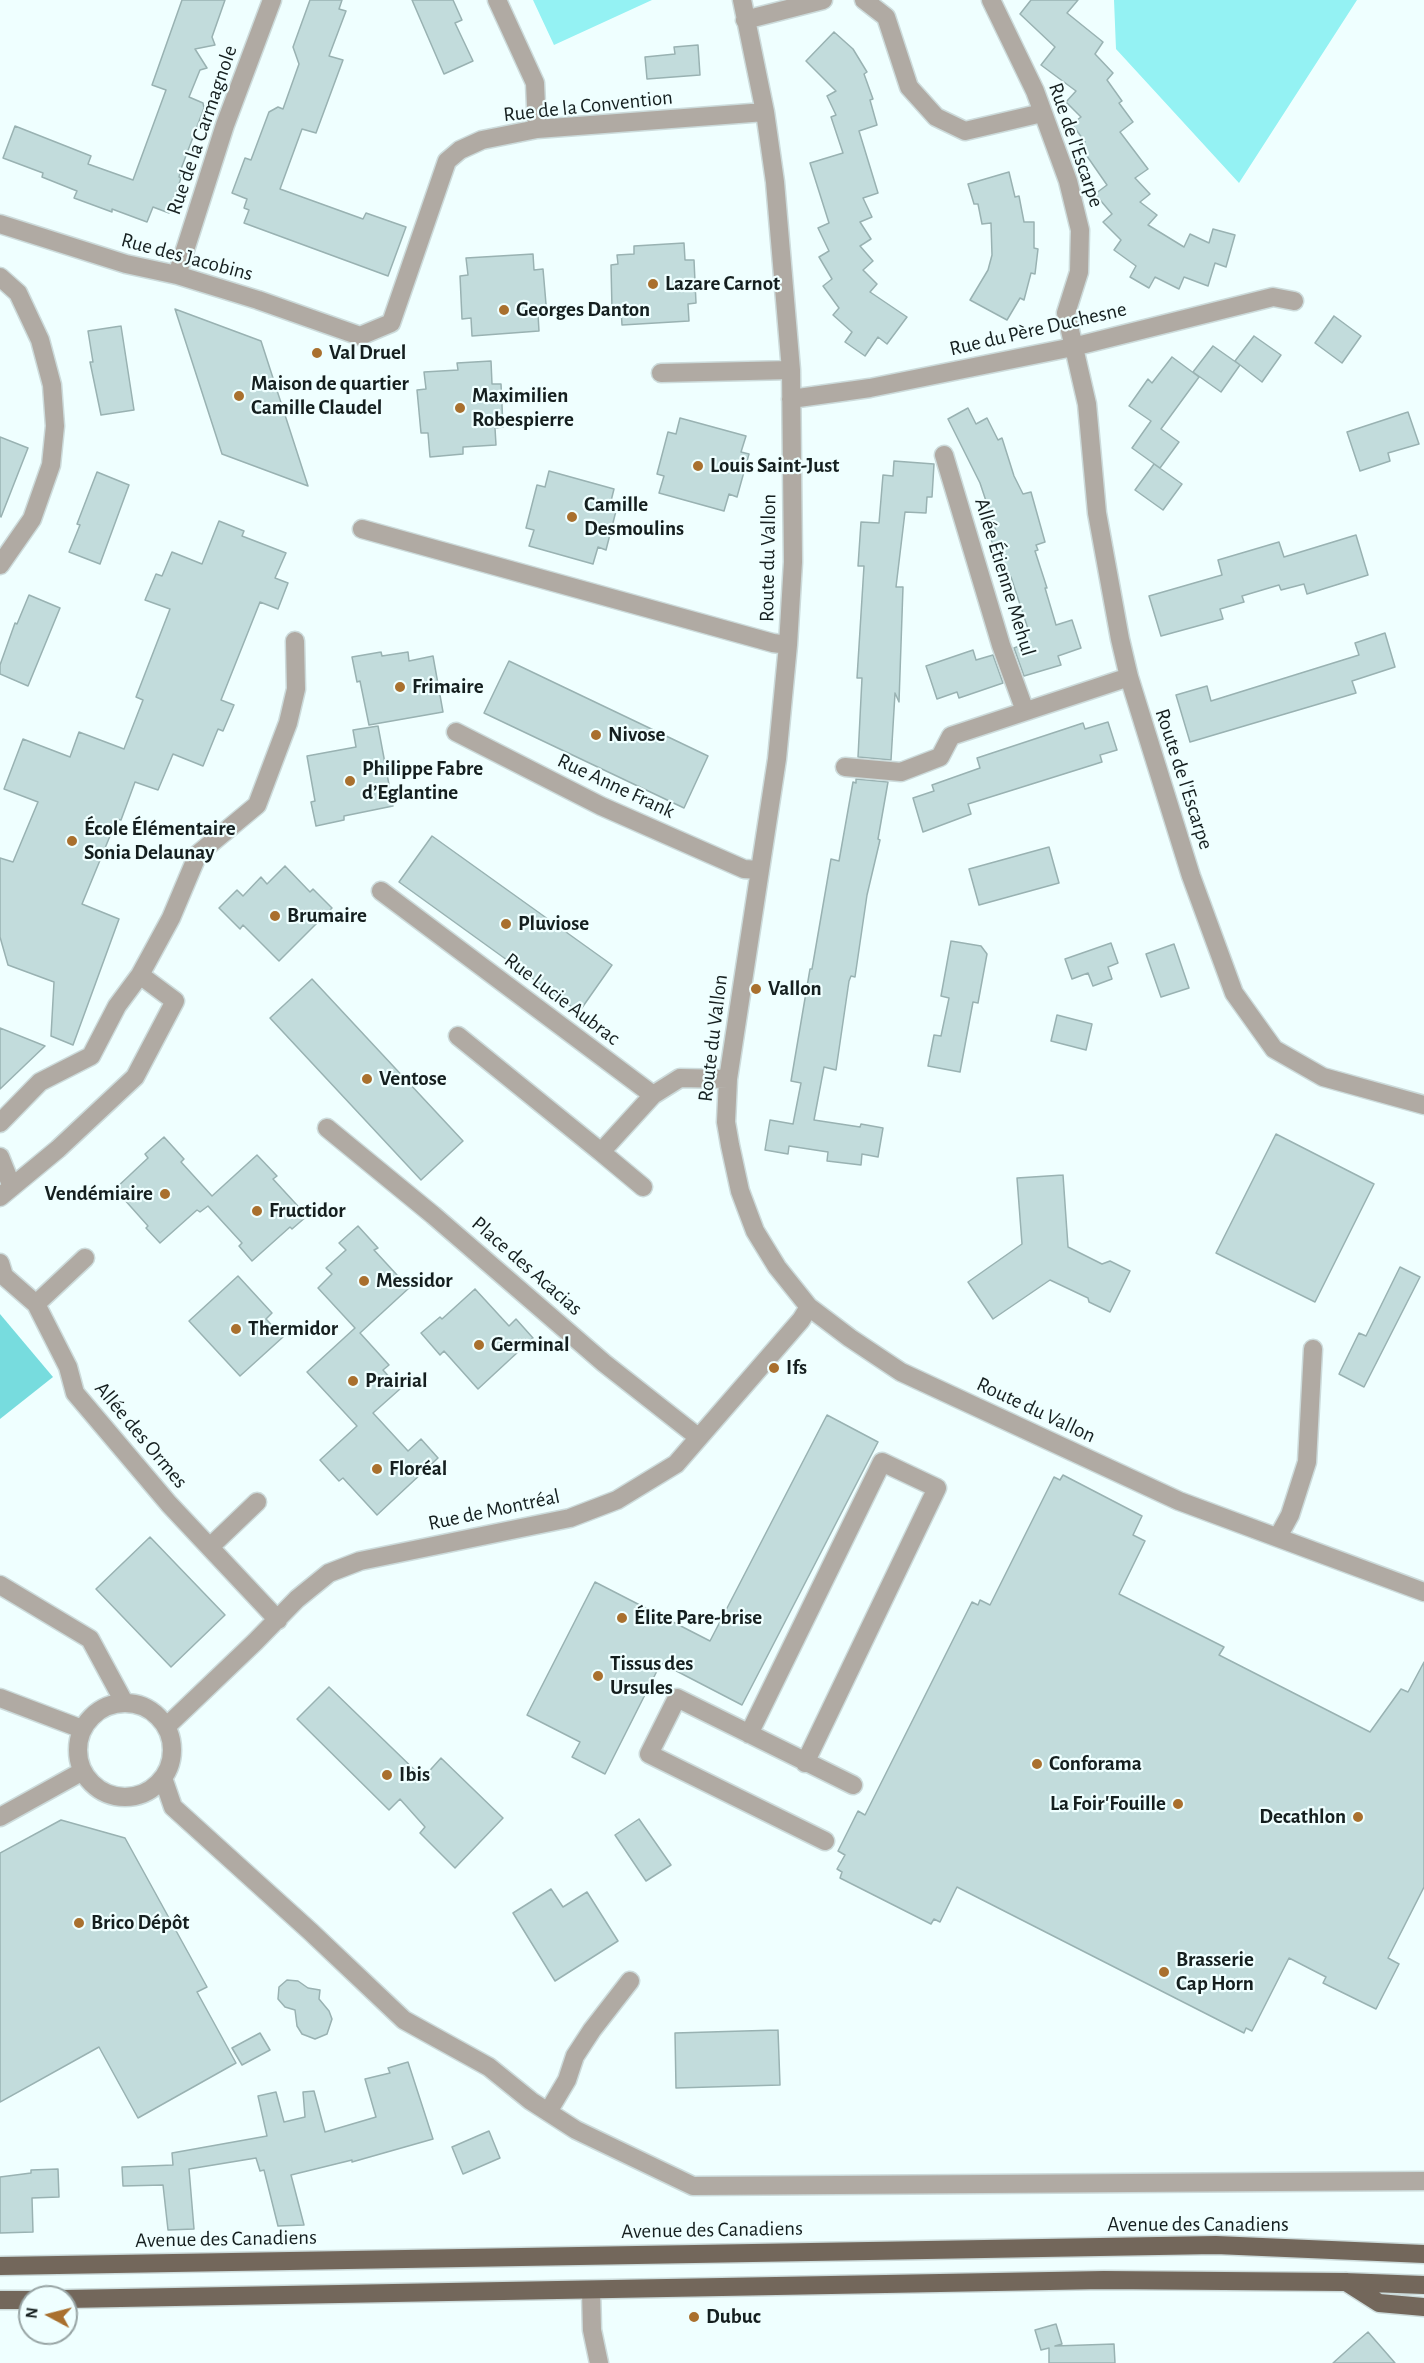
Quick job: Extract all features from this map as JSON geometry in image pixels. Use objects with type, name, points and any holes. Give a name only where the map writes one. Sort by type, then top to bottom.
[{"type":"main road","name":"Avenue des Canadiens","points":[[0,2266],[1216,2245],[1424,2254]]},
{"type":"main road","points":[[78,2299],[1104,2280],[1424,2285]]},
{"type":"main road","points":[[1344,2282],[1379,2303],[1424,2307]]},
{"type":"main road","points":[[0,2300],[18,2300]]},
{"type":"street","name":"Rue de la Carmagnole","points":[[177,275],[225,125],[272,0]]},
{"type":"street","points":[[497,0],[535,83],[537,129]]},
{"type":"street","name":"Route du Vallon","points":[[742,0],[765,112],[775,182],[791,370],[793,562],[788,645],[777,759],[728,1079],[726,1122],[740,1191],[755,1231],[777,1267],[809,1307],[901,1372],[1179,1501],[1424,1592]]},
{"type":"street","points":[[745,20],[823,0]]},
{"type":"street","points":[[864,0],[886,17],[909,87],[936,117],[965,131],[1042,113]]},
{"type":"street","name":"Rue de l'Escarpe","points":[[991,0],[1035,92],[1068,181],[1080,230],[1079,272],[1066,313],[1073,347]]},
{"type":"street","name":"Rue de la Convention","points":[[360,336],[391,323],[447,161],[460,150],[482,140],[537,129],[765,112]]},
{"type":"street","name":"Rue des Jacobins","points":[[0,224],[126,264],[177,275],[258,300],[360,336]]},
{"type":"street","points":[[0,277],[18,293],[40,340],[52,385],[55,426],[51,465],[32,519],[0,565]]},
{"type":"street","name":"Rue du Père Duchesne","points":[[791,399],[870,388],[1073,347],[1273,297],[1294,302]]},
{"type":"street","name":"Route de l'Escarpe","points":[[1073,347],[1087,404],[1096,513],[1129,677],[1191,876],[1234,993],[1274,1049],[1323,1077],[1424,1105]]},
{"type":"street","points":[[661,373],[791,370]]},
{"type":"street","name":"Allée Étienne Mehul","points":[[944,455],[1000,645],[1025,711]]},
{"type":"street","points":[[363,530],[788,645]]},
{"type":"street","points":[[0,1123],[40,1082],[90,1056],[117,1006],[140,975],[171,918],[198,855],[257,806],[288,723],[296,689],[295,641]]},
{"type":"street","points":[[845,768],[901,772],[940,757],[951,736],[1129,677]]},
{"type":"street","name":"Rue Anne Frank","points":[[456,732],[601,806],[744,868],[760,870]]},
{"type":"street","name":"Rue Lucie Aubrac","points":[[381,891],[653,1095]]},
{"type":"street","points":[[0,1157],[6,1192],[58,1149],[135,1077],[175,1001],[140,975]]},
{"type":"street","points":[[458,1036],[643,1187]]},
{"type":"street","points":[[601,1152],[653,1095],[680,1078],[728,1079]]},
{"type":"street","name":"Place des Acacias","points":[[327,1128],[433,1215],[604,1362],[698,1437]]},
{"type":"street","points":[[36,1305],[85,1258]]},
{"type":"street","name":"Allée des Ormes","points":[[0,1263],[4,1276],[36,1305],[68,1367],[75,1394],[169,1504],[211,1546],[278,1620]]},
{"type":"street","name":"Rue de Montréal","points":[[167,1726],[297,1599],[328,1573],[360,1561],[570,1518],[617,1500],[676,1464],[801,1320],[809,1307]]},
{"type":"street","points":[[1278,1537],[1290,1515],[1306,1462],[1312,1349]]},
{"type":"street","points":[[749,1734],[882,1462],[937,1488],[805,1762]]},
{"type":"street","points":[[211,1546],[258,1502]]},
{"type":"street","points":[[0,1585],[90,1639],[124,1702]]},
{"type":"street","points":[[0,1698],[82,1728]]},
{"type":"street","points":[[825,1841],[649,1754],[677,1698],[853,1785]]},
{"type":"street","points":[[136,1703],[149,1708],[167,1726],[171,1739],[170,1766],[153,1788],[128,1797],[114,1796],[101,1791],[82,1771],[78,1757],[78,1742],[82,1728],[100,1709],[111,1704],[136,1703]]},
{"type":"street","points":[[0,1817],[82,1771]]},
{"type":"street","points":[[163,1778],[173,1807],[404,2020],[489,2067],[548,2112],[576,2130],[693,2186],[1424,2181]]},
{"type":"street","points":[[548,2112],[567,2080],[575,2056],[586,2038],[630,1981]]},
{"type":"street","points":[[591,2290],[592,2330],[599,2363]]},
{"type":"shaded area","points":[[533,0],[652,0],[554,45]]},
{"type":"shaded area","points":[[1114,0],[1357,0],[1239,183],[1116,49]]},
{"type":"shaded area","points":[[0,1314],[53,1377],[0,1419]]},
{"type":"building","points":[[182,0],[225,0],[212,37],[215,45],[195,49],[207,68],[200,70],[189,97],[203,103],[204,108],[181,169],[179,177],[181,178],[169,213],[153,207],[147,222],[112,209],[112,212],[74,198],[77,191],[42,177],[43,173],[3,158],[15,126],[91,156],[88,164],[133,180],[166,90],[152,85]]},
{"type":"building","points":[[310,0],[342,0],[339,9],[346,11],[329,56],[343,60],[316,133],[302,129],[280,189],[363,219],[366,213],[406,227],[388,276],[244,223],[249,210],[244,208],[247,199],[232,193],[245,158],[251,160],[269,112],[278,107],[283,109],[299,64],[293,47]]},
{"type":"building","points":[[412,0],[453,0],[462,20],[455,23],[473,61],[444,74]]},
{"type":"building","points":[[1031,0],[1078,0],[1067,13],[1103,42],[1095,54],[1113,73],[1107,80],[1122,101],[1119,103],[1133,122],[1120,132],[1148,169],[1135,178],[1150,194],[1140,202],[1157,215],[1148,225],[1184,247],[1190,234],[1209,243],[1213,229],[1235,235],[1226,267],[1215,263],[1208,286],[1184,277],[1179,289],[1155,277],[1149,288],[1130,277],[1136,266],[1114,250],[1121,240],[1103,222],[1112,214],[1095,194],[1107,185],[1080,146],[1085,142],[1072,124],[1081,117],[1066,102],[1076,91],[1041,65],[1055,47],[1020,14]]},
{"type":"building","points":[[834,32],[853,49],[867,72],[864,74],[873,99],[870,100],[877,125],[859,131],[878,193],[863,198],[872,217],[860,222],[871,239],[860,246],[873,261],[863,270],[877,284],[870,292],[907,317],[887,344],[878,337],[865,356],[845,342],[852,332],[833,315],[839,308],[823,286],[832,279],[819,257],[829,251],[818,228],[829,223],[810,163],[843,153],[831,117],[836,115],[827,96],[836,91],[806,61]]},
{"type":"building","points":[[698,45],[700,75],[647,79],[645,57],[675,54],[674,47]]},
{"type":"building","points":[[1009,172],[1015,197],[1019,196],[1024,222],[1034,222],[1034,248],[1038,249],[1035,274],[1031,273],[1024,300],[1020,298],[1007,320],[970,300],[988,270],[992,255],[991,223],[982,224],[978,204],[974,204],[968,184]]},
{"type":"building","name":"Lazare Carnot","points":[[684,243],[685,260],[694,260],[696,303],[688,304],[689,321],[622,325],[621,309],[612,309],[611,265],[618,264],[617,255],[634,254],[634,246]]},
{"type":"building","name":"Georges Danton","points":[[533,254],[534,270],[543,269],[546,304],[546,313],[538,314],[539,331],[472,336],[471,318],[462,319],[460,276],[468,275],[466,258]]},
{"type":"building","points":[[175,309],[261,341],[308,486],[222,454]]},
{"type":"building","points":[[1334,316],[1361,336],[1342,363],[1315,343]]},
{"type":"building","points":[[121,326],[134,410],[101,415],[90,362],[93,362],[88,331]]},
{"type":"building","points":[[1254,336],[1281,355],[1262,382],[1235,361]]},
{"type":"building","points":[[1213,346],[1240,365],[1221,392],[1193,372]]},
{"type":"building","points":[[1172,357],[1199,377],[1161,429],[1179,442],[1160,468],[1132,448],[1151,421],[1129,406],[1148,379],[1152,383]]},
{"type":"building","name":"Maximilien Robespierre","points":[[491,361],[492,384],[501,384],[503,427],[495,428],[496,445],[463,447],[463,454],[430,457],[428,433],[421,433],[417,390],[426,389],[424,372],[458,370],[457,363]]},
{"type":"building","points":[[968,408],[976,424],[987,418],[998,440],[1002,438],[1014,476],[1023,494],[1031,492],[1045,542],[1036,545],[1038,550],[1035,551],[1056,625],[1072,620],[1081,648],[1058,656],[1061,665],[1024,676],[1014,648],[1025,644],[1022,634],[1029,632],[1011,577],[1004,579],[990,536],[997,534],[980,483],[948,419]]},
{"type":"building","points":[[1408,412],[1419,444],[1388,453],[1390,461],[1360,471],[1347,432]]},
{"type":"building","name":"Louis Saint-Just","points":[[680,418],[746,436],[741,452],[749,454],[737,497],[729,494],[724,511],[659,493],[664,476],[657,474],[668,432],[676,434]]},
{"type":"building","points":[[0,437],[28,448],[1,517],[0,516]]},
{"type":"building","points":[[894,461],[934,464],[932,497],[927,497],[926,513],[905,512],[896,587],[903,587],[899,702],[895,693],[891,760],[858,757],[862,678],[857,678],[864,566],[858,566],[861,522],[879,523],[883,475],[893,476]]},
{"type":"building","points":[[1154,464],[1182,484],[1163,510],[1135,490]]},
{"type":"building","name":"Camille Desmoulins","points":[[549,471],[614,489],[610,505],[617,507],[606,550],[598,547],[593,564],[529,546],[534,530],[526,528],[537,485],[545,487]]},
{"type":"building","points":[[97,472],[129,485],[100,564],[69,552]]},
{"type":"building","points":[[219,521],[244,531],[242,536],[286,553],[275,578],[288,583],[278,609],[260,602],[221,700],[234,705],[223,731],[218,729],[203,766],[173,754],[158,790],[135,782],[121,820],[117,819],[82,904],[119,919],[73,1045],[51,1036],[54,982],[8,965],[0,937],[0,858],[13,862],[38,802],[4,789],[23,739],[70,757],[79,732],[124,749],[143,700],[136,697],[170,609],[145,600],[156,574],[162,576],[172,552],[202,564]]},
{"type":"building","points":[[1356,535],[1368,575],[1307,594],[1304,584],[1281,590],[1279,585],[1242,596],[1244,602],[1220,609],[1223,619],[1161,636],[1149,596],[1222,575],[1218,560],[1279,542],[1284,557]]},
{"type":"building","points":[[29,595],[60,608],[28,686],[0,674],[0,665],[15,623],[17,624]]},
{"type":"building","points":[[1385,633],[1395,667],[1352,681],[1356,693],[1190,742],[1176,695],[1207,686],[1211,701],[1359,655],[1355,643]]},
{"type":"building","points":[[973,650],[976,660],[993,655],[1003,683],[959,698],[957,692],[937,699],[926,666]]},
{"type":"building","name":"Frimaire","points":[[381,652],[382,656],[408,652],[409,661],[433,656],[443,712],[369,725],[360,681],[357,682],[352,657]]},
{"type":"building","name":"Nivose","points":[[509,661],[708,756],[684,808],[484,713]]},
{"type":"building","points":[[1108,722],[1117,750],[1100,755],[1102,762],[968,804],[971,814],[923,832],[913,798],[934,791],[932,785],[980,768],[977,758],[1083,723],[1085,729]]},
{"type":"building","name":"Philippe Fabre d’Eglantine","points":[[378,726],[393,806],[344,816],[344,820],[316,826],[311,802],[315,801],[307,756],[356,747],[353,730]]},
{"type":"building","points":[[856,779],[888,782],[878,839],[880,840],[867,895],[855,977],[851,976],[849,981],[836,1070],[824,1067],[814,1120],[883,1128],[878,1157],[862,1154],[861,1165],[827,1161],[828,1152],[789,1146],[788,1154],[765,1150],[770,1120],[793,1124],[801,1083],[791,1081],[810,969],[812,969],[831,859],[839,861],[853,782],[856,783]]},
{"type":"building","name":"Pluviose","points":[[432,836],[612,965],[579,1012],[399,882]]},
{"type":"building","points":[[1049,847],[1059,883],[979,905],[969,869]]},
{"type":"building","name":"Brumaire","points":[[285,866],[310,892],[313,889],[332,908],[279,961],[243,925],[240,929],[219,908],[237,890],[243,896],[261,877],[267,884]]},
{"type":"building","points":[[951,941],[981,946],[987,954],[978,1003],[973,1002],[960,1072],[928,1066],[934,1035],[941,1036],[949,998],[941,996]]},
{"type":"building","points":[[1111,943],[1118,963],[1108,967],[1112,979],[1093,986],[1088,973],[1072,979],[1065,959]]},
{"type":"building","points":[[1174,944],[1189,988],[1161,997],[1146,954]]},
{"type":"building","name":"Ventose","points":[[312,979],[463,1141],[421,1180],[270,1018]]},
{"type":"building","points":[[1057,1015],[1092,1024],[1086,1050],[1051,1041]]},
{"type":"building","points":[[0,1028],[45,1046],[0,1089]]},
{"type":"building","points":[[1276,1134],[1374,1184],[1315,1302],[1216,1253]]},
{"type":"building","points":[[164,1137],[184,1159],[181,1162],[212,1196],[257,1155],[277,1176],[273,1179],[307,1216],[292,1229],[290,1227],[252,1261],[239,1246],[242,1243],[208,1206],[200,1212],[197,1210],[160,1243],[115,1189],[148,1158],[145,1154]]},
{"type":"building","points":[[1063,1175],[1068,1247],[1102,1264],[1110,1261],[1130,1271],[1110,1312],[1089,1302],[1088,1298],[1050,1280],[993,1319],[968,1282],[1022,1244],[1017,1178]]},
{"type":"building","points":[[358,1226],[378,1248],[374,1250],[409,1288],[360,1333],[389,1365],[383,1370],[400,1389],[373,1413],[408,1451],[421,1439],[438,1458],[377,1515],[343,1478],[339,1481],[320,1460],[357,1426],[307,1372],[355,1328],[318,1288],[332,1274],[326,1268],[346,1250],[339,1243]]},
{"type":"building","points":[[1400,1267],[1420,1277],[1364,1387],[1339,1374],[1359,1333],[1366,1336]]},
{"type":"building","name":"Thermidor","points":[[238,1276],[272,1313],[266,1319],[283,1337],[240,1376],[189,1321]]},
{"type":"building","name":"Germinal","points":[[475,1289],[509,1326],[516,1319],[533,1338],[478,1389],[444,1351],[440,1355],[421,1333],[440,1317],[442,1319]]},
{"type":"building","points":[[827,1415],[878,1442],[742,1705],[661,1663],[605,1774],[572,1757],[580,1742],[527,1715],[595,1582],[710,1641]]},
{"type":"building","points":[[1063,1475],[1142,1516],[1133,1535],[1145,1541],[1119,1594],[1224,1647],[1219,1655],[1370,1732],[1401,1689],[1408,1692],[1424,1662],[1424,1887],[1388,1958],[1399,1964],[1376,2009],[1323,1983],[1326,1977],[1289,1958],[1252,2031],[1246,2028],[1244,2033],[957,1887],[940,1922],[934,1919],[931,1924],[840,1878],[842,1872],[837,1869],[845,1855],[838,1851],[858,1811],[865,1815],[972,1602],[978,1605],[980,1600],[990,1605],[1054,1477],[1060,1480]]},
{"type":"building","points":[[150,1537],[225,1615],[171,1667],[96,1589]]},
{"type":"building","name":"Ibis","points":[[329,1687],[423,1778],[441,1758],[503,1818],[455,1868],[420,1833],[425,1827],[400,1799],[389,1810],[297,1719]]},
{"type":"building","points":[[639,1819],[671,1865],[646,1881],[615,1835]]},
{"type":"building","name":"Brico Dépôt","points":[[61,1820],[125,1838],[207,1987],[197,1992],[236,2063],[138,2118],[99,2047],[0,2102],[0,1853]]},
{"type":"building","points":[[551,1889],[563,1907],[587,1892],[618,1941],[555,1981],[513,1913]]},
{"type":"building","points":[[287,1980],[298,1981],[308,1988],[320,1990],[319,1999],[329,2011],[332,2019],[327,2034],[315,2039],[302,2034],[297,2026],[295,2010],[285,2007],[278,1999],[279,1987]]},
{"type":"building","points":[[778,2030],[780,2085],[676,2088],[675,2033]]},
{"type":"building","points":[[260,2033],[270,2050],[242,2065],[232,2048]]},
{"type":"building","points":[[408,2062],[433,2139],[352,2162],[352,2160],[291,2175],[304,2225],[278,2226],[264,2170],[260,2171],[256,2158],[189,2169],[194,2229],[168,2230],[163,2185],[123,2186],[122,2167],[173,2165],[172,2153],[267,2136],[258,2096],[276,2092],[284,2122],[305,2117],[303,2092],[314,2091],[325,2132],[376,2117],[365,2079],[390,2073],[388,2068]]},
{"type":"building","points":[[489,2131],[500,2158],[463,2174],[452,2147]]},
{"type":"building","points":[[58,2169],[59,2197],[32,2198],[33,2232],[0,2233],[0,2177],[31,2173],[31,2170]]},
{"type":"building","points":[[1056,2324],[1062,2344],[1055,2346],[1114,2344],[1115,2363],[1049,2363],[1049,2348],[1041,2350],[1035,2330]]},
{"type":"building","points":[[1368,2332],[1395,2363],[1333,2363],[1353,2345]]},
{"type":"place","name":"Lazare Carnot","points":[[653,284]]},
{"type":"place","name":"Georges Danton","points":[[504,310]]},
{"type":"place","name":"Val Druel","points":[[317,353]]},
{"type":"place","name":"Maison de quartier Camille Claudel","points":[[239,396]]},
{"type":"place","name":"Maximilien Robespierre","points":[[460,408]]},
{"type":"place","name":"Louis Saint-Just","points":[[698,466]]},
{"type":"place","name":"Camille Desmoulins","points":[[572,517]]},
{"type":"place","name":"Frimaire","points":[[400,687]]},
{"type":"place","name":"Nivose","points":[[596,735]]},
{"type":"place","name":"Philippe Fabre d’Eglantine","points":[[350,781]]},
{"type":"place","name":"École Élémentaire Sonia Delaunay","points":[[72,841]]},
{"type":"place","name":"Brumaire","points":[[275,916]]},
{"type":"place","name":"Pluviose","points":[[506,924]]},
{"type":"place","name":"Vallon","points":[[756,989]]},
{"type":"place","name":"Ventose","points":[[367,1079]]},
{"type":"place","name":"Vendémiaire","points":[[165,1194]]},
{"type":"place","name":"Fructidor","points":[[257,1211]]},
{"type":"place","name":"Messidor","points":[[364,1281]]},
{"type":"place","name":"Thermidor","points":[[236,1329]]},
{"type":"place","name":"Germinal","points":[[479,1345]]},
{"type":"place","name":"Ifs","points":[[774,1368]]},
{"type":"place","name":"Prairial","points":[[353,1381]]},
{"type":"place","name":"Floréal","points":[[377,1469]]},
{"type":"place","name":"Élite Pare-brise","points":[[622,1618]]},
{"type":"place","name":"Tissus des Ursules","points":[[598,1676]]},
{"type":"place","name":"Conforama","points":[[1037,1764]]},
{"type":"place","name":"Ibis","points":[[387,1775]]},
{"type":"place","name":"La Foir'Fouille","points":[[1178,1804]]},
{"type":"place","name":"Decathlon","points":[[1358,1817]]},
{"type":"place","name":"Brico Dépôt","points":[[79,1923]]},
{"type":"place","name":"Brasserie Cap Horn","points":[[1164,1972]]},
{"type":"place","name":"Dubuc","points":[[694,2317]]}]
